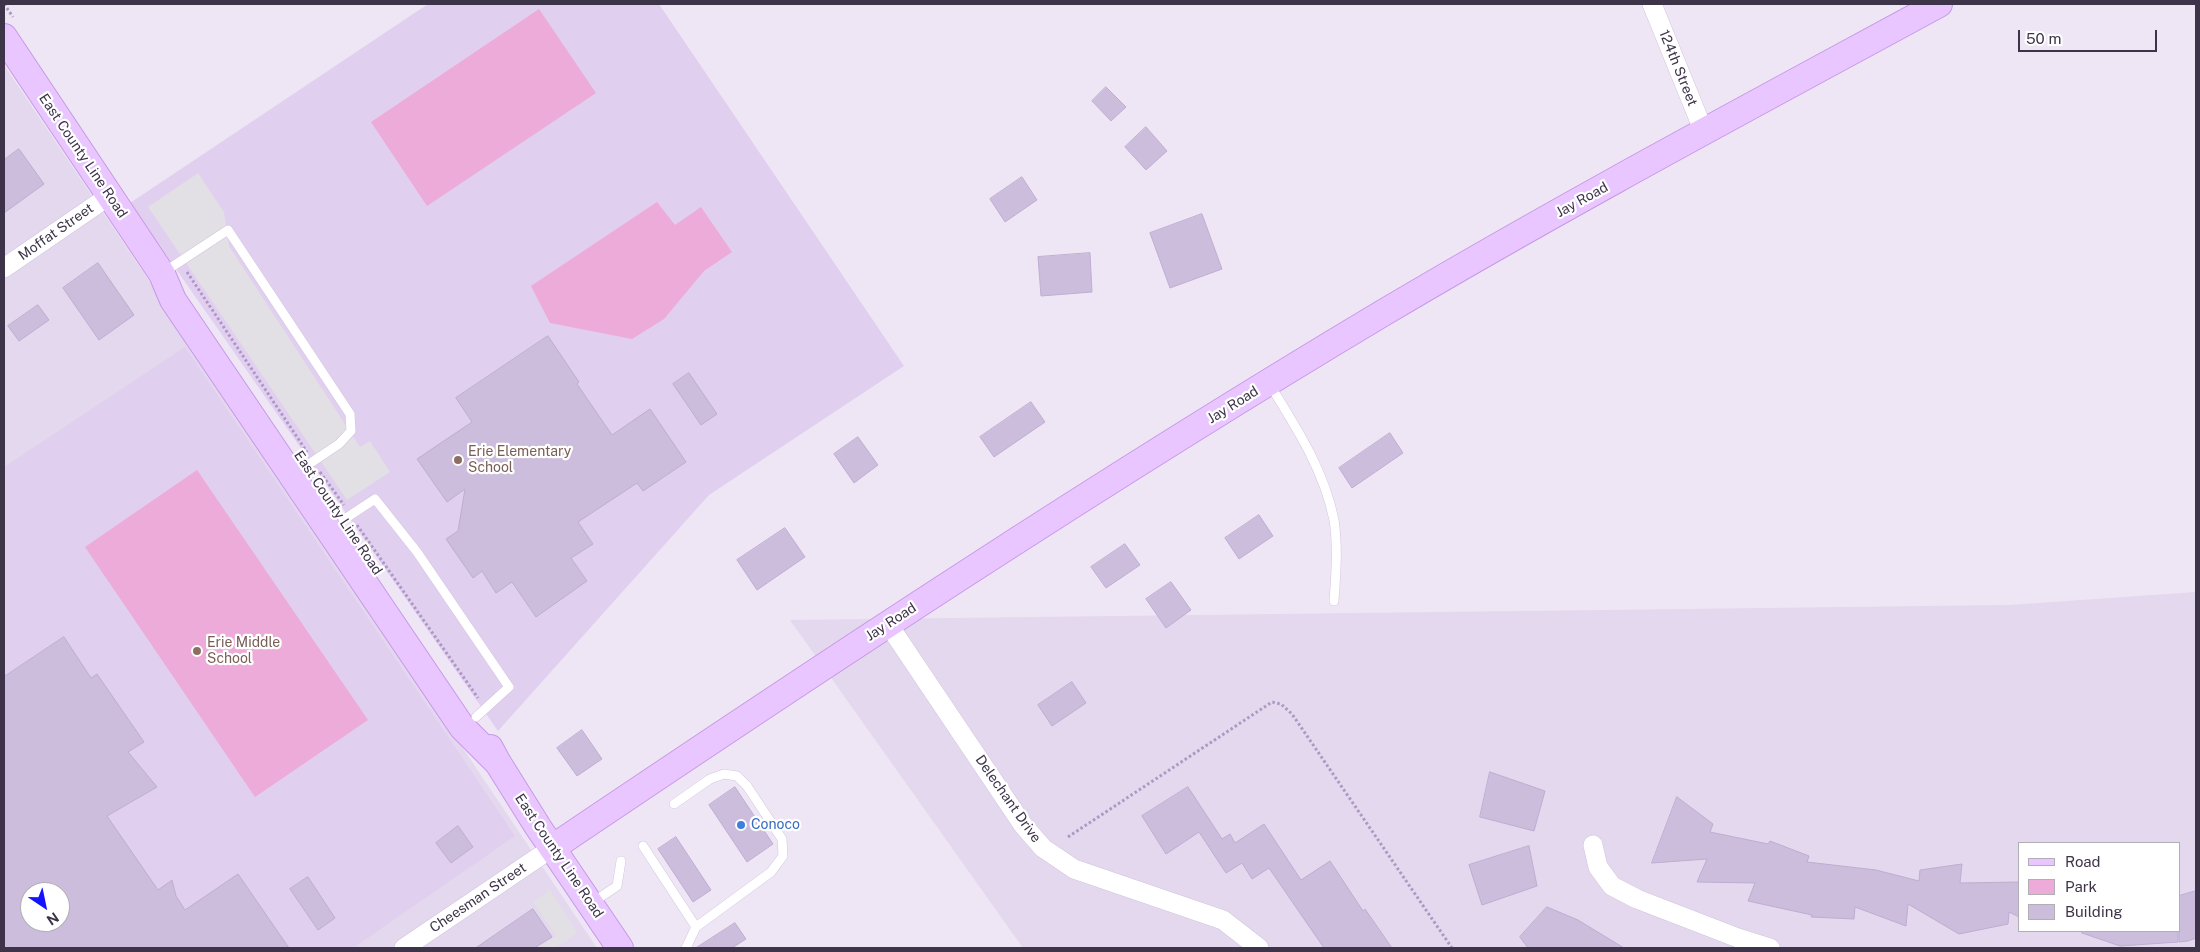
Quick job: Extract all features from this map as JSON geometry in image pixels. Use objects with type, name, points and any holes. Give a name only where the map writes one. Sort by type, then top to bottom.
[{"type":"main road","name":"Jay Road","points":[[552,848],[888,624],[1268,383],[1386,312],[1704,132],[1939,4]]},
{"type":"main road","name":"East County Line Road","points":[[9,29],[109,196],[171,268],[309,463],[480,712],[498,764]]},
{"type":"main road","name":"East County Line Road","points":[[171,268],[173,300],[462,727],[498,764],[620,948]]},
{"type":"street","name":"124th Street","points":[[1652,4],[1704,132]]},
{"type":"street","name":"Moffat Street","points":[[4,268],[109,196]]},
{"type":"street","name":"Delechant Drive","points":[[888,624],[1023,825],[1043,848],[1074,870],[1223,920],[1259,948]]},
{"type":"street","points":[[1592,845],[1598,867],[1612,886],[1637,899],[1738,938],[1770,948]]},
{"type":"street","name":"Cheesman Street","points":[[404,948],[552,848]]},
{"type":"lane","points":[[171,268],[228,230],[350,414],[351,431],[339,444],[309,463]]},
{"type":"lane","points":[[1268,383],[1299,432],[1325,485],[1334,522],[1334,601]]},
{"type":"lane","points":[[347,518],[375,499],[418,552],[509,687],[480,712]]},
{"type":"lane","points":[[674,804],[710,779],[724,774],[737,776],[747,786],[782,838],[783,856],[771,872],[696,927],[686,948]]},
{"type":"lane","points":[[643,846],[696,927]]},
{"type":"lane","points":[[590,904],[618,886],[621,861]]},
{"type":"path","points":[[4,4],[9,29]]},
{"type":"path","points":[[171,268],[309,463],[480,712]]},
{"type":"path","points":[[1068,837],[1272,702],[1282,704],[1292,714],[1452,948]]},
{"type":"shaded area","points":[[428,4],[659,4],[904,366],[709,495],[498,731],[130,203]]},
{"type":"shaded area","name":"Erie Middle School","points":[[4,65],[597,948],[4,948]]},
{"type":"shaded area","points":[[198,173],[224,212],[229,246],[360,447],[370,441],[390,472],[347,500],[148,207]]},
{"type":"shaded area","name":"Erie Middle School","points":[[185,347],[515,836],[353,948],[4,948],[4,467]]},
{"type":"shaded area","points":[[2196,592],[2196,948],[1023,948],[790,620],[2009,605]]},
{"type":"shaded area","points":[[550,890],[578,933],[554,948],[537,948],[556,936],[533,902]]},
{"type":"green space","points":[[539,9],[596,93],[427,206],[371,122]]},
{"type":"green space","points":[[657,202],[675,225],[701,207],[732,252],[704,271],[664,319],[632,339],[550,323],[531,286]]},
{"type":"green space","points":[[197,470],[368,720],[255,797],[85,547]]},
{"type":"building","points":[[1106,87],[1126,107],[1111,121],[1092,101]]},
{"type":"building","points":[[1146,127],[1167,151],[1146,170],[1125,147]]},
{"type":"building","points":[[19,149],[44,184],[4,213],[4,160]]},
{"type":"building","points":[[1022,177],[1037,200],[1005,222],[990,199]]},
{"type":"building","points":[[1202,214],[1222,269],[1170,288],[1150,233]]},
{"type":"building","points":[[1090,253],[1092,292],[1041,296],[1038,257]]},
{"type":"building","points":[[98,263],[134,315],[99,340],[63,288]]},
{"type":"building","points":[[38,305],[49,320],[19,341],[8,326]]},
{"type":"building","name":"Erie Elementary School","points":[[548,336],[579,382],[577,384],[612,435],[650,409],[686,462],[643,491],[637,483],[578,522],[593,544],[571,558],[587,581],[536,617],[512,582],[496,593],[482,571],[473,578],[446,539],[458,531],[465,489],[447,502],[417,459],[472,422],[456,398]]},
{"type":"building","points":[[689,373],[717,414],[701,425],[673,384]]},
{"type":"building","points":[[1031,402],[1045,422],[994,457],[980,437]]},
{"type":"building","points":[[1390,433],[1403,453],[1352,488],[1339,468]]},
{"type":"building","points":[[858,437],[878,465],[854,483],[834,454]]},
{"type":"building","points":[[1259,515],[1273,536],[1239,559],[1225,538]]},
{"type":"building","points":[[785,528],[805,557],[757,590],[737,560]]},
{"type":"building","points":[[1125,544],[1140,565],[1106,588],[1091,567]]},
{"type":"building","points":[[1171,582],[1191,610],[1166,628],[1146,599]]},
{"type":"building","points":[[64,637],[91,678],[97,674],[144,742],[128,752],[157,787],[107,816],[158,890],[172,880],[176,896],[185,910],[238,874],[289,948],[4,948],[4,677]]},
{"type":"building","points":[[1072,682],[1086,703],[1052,726],[1038,705]]},
{"type":"building","points":[[582,730],[602,759],[577,776],[557,748]]},
{"type":"building","points":[[1490,772],[1545,791],[1534,831],[1480,817]]},
{"type":"building","name":"Conoco","points":[[735,787],[773,844],[747,862],[709,805]]},
{"type":"building","points":[[1188,787],[1222,839],[1230,834],[1235,843],[1264,824],[1301,880],[1330,861],[1363,911],[1365,909],[1392,948],[1324,948],[1269,868],[1252,879],[1242,863],[1226,873],[1199,832],[1166,854],[1142,816]]},
{"type":"building","points":[[1677,797],[1713,824],[1710,832],[1768,844],[1770,841],[1809,856],[1807,862],[1876,870],[1919,881],[1920,870],[1962,864],[1960,883],[2018,882],[2018,916],[2009,912],[2008,924],[1959,934],[1908,904],[1906,926],[1855,907],[1854,919],[1811,917],[1812,915],[1748,901],[1755,883],[1697,882],[1707,859],[1652,863]]},
{"type":"building","points":[[458,826],[473,847],[451,863],[436,843]]},
{"type":"building","points":[[676,837],[711,890],[693,902],[658,849]]},
{"type":"building","points":[[1529,846],[1537,886],[1482,905],[1469,865]]},
{"type":"building","points":[[308,877],[335,918],[318,930],[290,889]]},
{"type":"building","points":[[2196,891],[2196,938],[2179,942],[2180,932],[2180,896]]},
{"type":"building","points":[[1547,907],[1578,920],[1624,948],[1528,948],[1520,937]]},
{"type":"building","points":[[533,909],[552,937],[534,948],[476,948]]},
{"type":"building","points":[[735,923],[746,939],[732,948],[696,948]]},
{"type":"building","points":[[2178,932],[2178,942],[2120,946],[2082,933]]},
{"type":"place","name":"Erie Elementary School","points":[[458,460]]},
{"type":"place","name":"Erie Middle School","points":[[197,651]]},
{"type":"place","name":"Conoco","points":[[741,825]]}]
